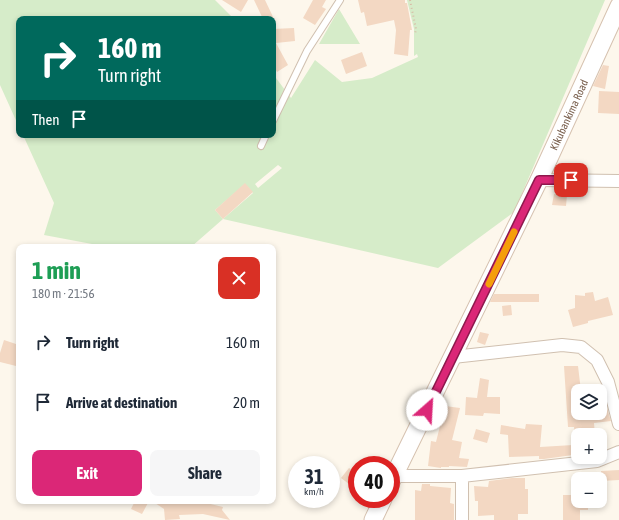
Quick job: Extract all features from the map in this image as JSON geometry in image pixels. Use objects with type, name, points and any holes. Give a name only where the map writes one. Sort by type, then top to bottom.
[{"type":"street","name":"Kikubankima Road","points":[[400,463],[539,180],[619,6]]},
{"type":"street","points":[[539,180],[619,181]]},
{"type":"street","points":[[453,357],[562,345],[581,347],[597,360],[608,382],[619,424]]},
{"type":"street","points":[[400,479],[462,476],[597,460],[619,452]]},
{"type":"street","points":[[462,476],[462,520]]},
{"type":"street","points":[[373,520],[379,508]]},
{"type":"lane","points":[[276,115],[307,51],[340,0]]},
{"type":"lane","points":[[261,146],[265,138]]},
{"type":"path","points":[[410,0],[416,29],[415,34]]},
{"type":"green space","points":[[0,0],[215,0],[231,16],[16,16],[16,120],[0,85]]},
{"type":"green space","points":[[407,0],[605,0],[514,212],[438,268],[223,219],[194,244],[92,244],[44,235],[54,203],[24,138],[276,138],[276,78],[291,98],[315,60],[342,82],[372,78],[418,57],[417,54],[414,56],[414,29]],"holes":[[[278,165],[282,168],[258,188],[255,184]],[[245,184],[253,193],[223,219],[215,210]]]},
{"type":"green space","points":[[339,9],[360,44],[319,44]]},
{"type":"building","points":[[222,0],[248,0],[241,12]]},
{"type":"building","points":[[254,0],[265,0],[273,16],[262,16]]},
{"type":"building","points":[[313,0],[326,0],[322,7],[326,9],[315,25],[303,18]]},
{"type":"building","points":[[358,0],[405,0],[405,3],[407,3],[412,30],[410,30],[408,56],[394,54],[396,30],[394,20],[367,26],[364,12],[361,13]]},
{"type":"building","points":[[294,28],[295,41],[276,43],[276,29]]},
{"type":"building","points":[[276,43],[288,65],[277,72],[276,70]]},
{"type":"building","points":[[362,52],[367,66],[346,74],[341,60]]},
{"type":"building","points":[[603,65],[609,66],[605,89],[593,86]]},
{"type":"building","points":[[599,91],[619,92],[619,114],[598,113]]},
{"type":"building","points":[[245,183],[253,192],[223,219],[215,210]]},
{"type":"building","points":[[554,194],[567,195],[566,206],[552,205]]},
{"type":"building","points":[[593,292],[595,301],[608,297],[613,315],[588,321],[588,323],[573,327],[568,310],[575,308],[575,295],[585,296],[585,293]]},
{"type":"building","points":[[494,294],[539,294],[539,302],[490,302]]},
{"type":"building","points":[[511,305],[512,315],[503,316],[502,306]]},
{"type":"building","points":[[480,332],[489,334],[485,345],[477,342]]},
{"type":"building","points":[[4,340],[16,344],[16,366],[0,362],[0,353]]},
{"type":"building","points":[[564,366],[578,366],[580,384],[571,384],[571,420],[607,420],[607,408],[611,421],[594,423],[594,428],[568,427]]},
{"type":"building","points":[[480,378],[489,380],[487,397],[500,397],[500,414],[484,413],[483,416],[465,415],[466,397],[477,398]]},
{"type":"building","points":[[445,406],[460,408],[452,440],[462,442],[459,458],[469,459],[467,467],[449,466],[441,468],[428,466],[431,441],[436,442]]},
{"type":"building","points":[[526,424],[542,425],[540,447],[571,445],[571,455],[544,459],[539,459],[539,456],[509,457],[508,435],[500,434],[501,425],[525,429]]},
{"type":"building","points":[[476,429],[490,433],[487,443],[473,439]]},
{"type":"building","points":[[348,469],[348,483],[341,478]]},
{"type":"building","points":[[619,470],[619,480],[607,481],[607,472],[601,471]]},
{"type":"building","points":[[525,478],[525,489],[528,489],[528,514],[518,514],[518,520],[494,520],[494,515],[478,516],[478,501],[475,501],[474,486],[488,487],[489,481]]},
{"type":"building","points":[[422,484],[451,488],[450,503],[454,504],[454,520],[415,520],[415,490],[421,491]]},
{"type":"building","points":[[563,495],[571,495],[571,508],[588,508],[588,510],[580,510],[580,520],[563,520]]},
{"type":"building","points":[[134,504],[147,504],[142,514],[131,509]]},
{"type":"building","points":[[156,504],[210,504],[223,507],[222,510],[230,520],[203,514],[179,515],[180,519],[165,520],[164,509]]},
{"type":"slow traffic","points":[[489,284],[514,232]]},
{"type":"route","points":[[427,410],[539,180],[571,180]]}]
